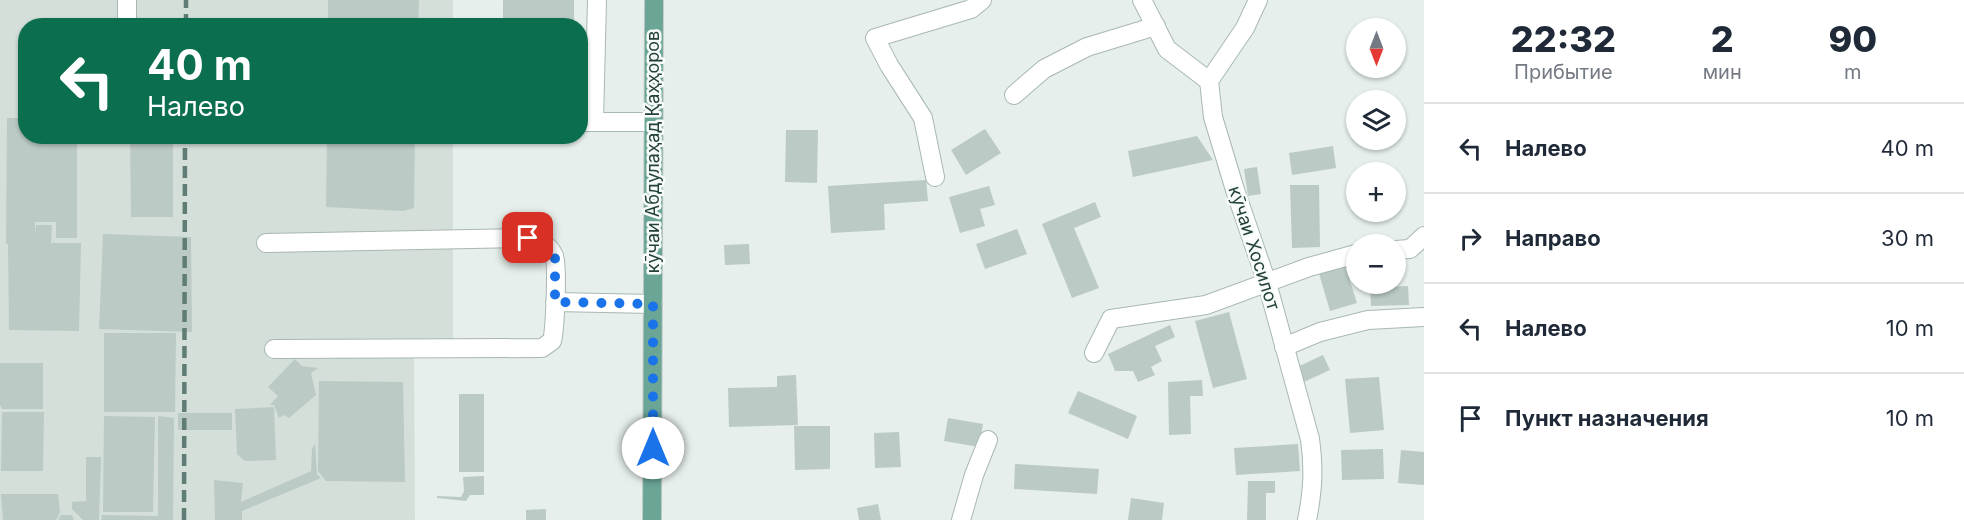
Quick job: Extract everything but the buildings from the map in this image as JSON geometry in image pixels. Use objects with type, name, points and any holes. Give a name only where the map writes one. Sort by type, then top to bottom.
[{"type":"main road","name":"кӯчаи Абдулаҳад Қаҳҳоров","points":[[652,520],[654,0]]},
{"type":"street","points":[[127,0],[127,18]]},
{"type":"street","points":[[588,110],[597,0]]},
{"type":"street","points":[[935,177],[923,118],[889,65],[876,38],[971,9],[982,0]]},
{"type":"street","points":[[1142,0],[1167,49],[1209,81],[1245,28],[1258,0]]},
{"type":"street","points":[[1014,95],[1044,69],[1087,47],[1156,26]]},
{"type":"street","name":"кӯчаи Хосилот","points":[[1209,81],[1213,117],[1267,283],[1310,439],[1313,488],[1307,520]]},
{"type":"street","points":[[588,122],[653,122]]},
{"type":"street","points":[[1406,249],[1410,249],[1424,236]]},
{"type":"street","points":[[266,243],[528,238],[544,243],[555,257],[555,330],[552,341],[542,348],[274,349]]},
{"type":"street","points":[[1094,353],[1112,318],[1206,304],[1309,267],[1346,257]]},
{"type":"street","points":[[555,302],[653,304]]},
{"type":"street","points":[[1284,347],[1320,332],[1368,320],[1424,317]]},
{"type":"street","points":[[961,520],[974,475],[988,440]]},
{"type":"shaded area","points":[[0,0],[453,0],[453,18],[18,18],[18,144],[453,144],[453,351],[414,352],[415,520],[0,520]]},
{"type":"railway","points":[[186,0],[186,18]]},
{"type":"railway","points":[[184,520],[185,144]]},
{"type":"route","points":[[528,238],[544,243],[555,257],[555,302],[653,304],[653,448]]}]
